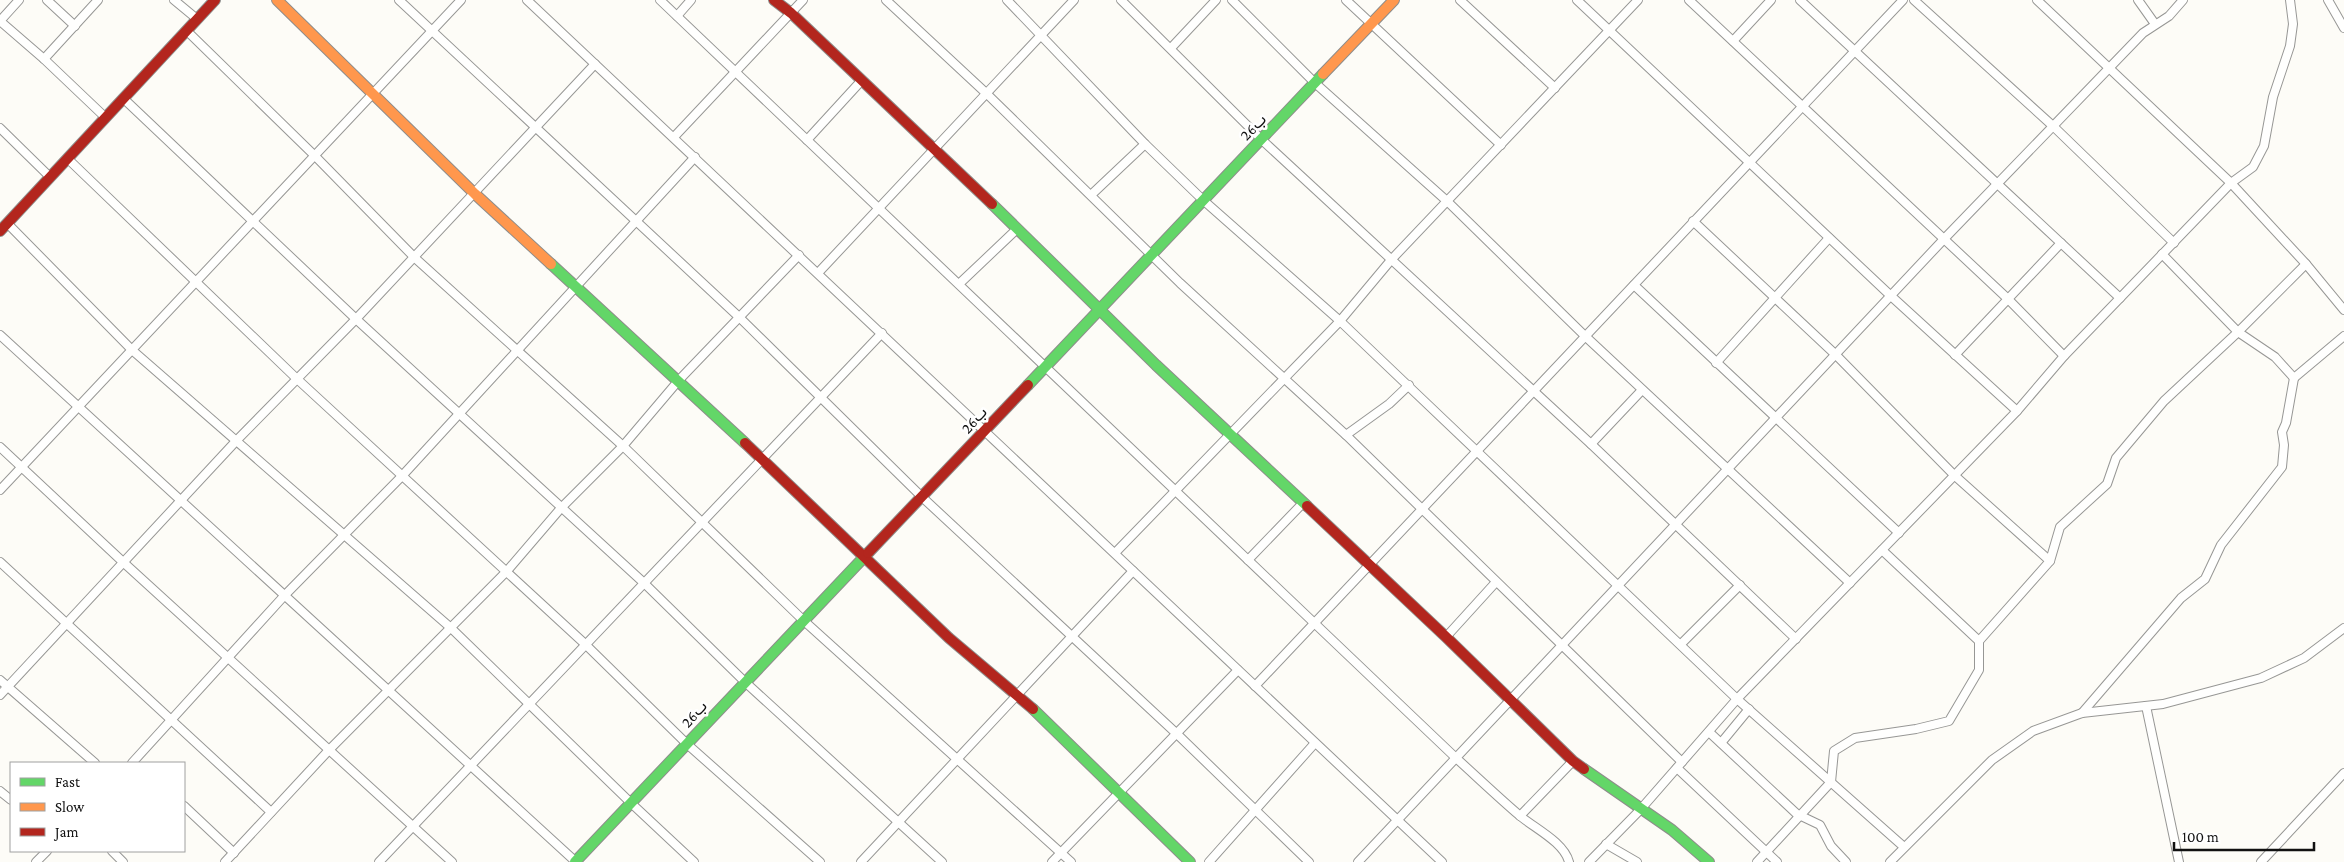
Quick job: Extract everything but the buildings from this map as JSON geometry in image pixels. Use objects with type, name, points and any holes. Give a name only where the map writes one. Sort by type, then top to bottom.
[{"type":"main road","points":[[3,227],[68,160],[215,0]]},
{"type":"main road","points":[[277,0],[475,194],[679,380],[949,638],[1017,694],[1190,862]]},
{"type":"main road","points":[[774,0],[791,13],[936,150],[1229,435],[1446,637],[1573,761],[1640,810],[1672,830],[1709,862]]},
{"type":"main road","name":"26ب","points":[[576,862],[803,620],[1394,0]]},
{"type":"street","points":[[19,0],[0,21],[44,59],[106,118]]},
{"type":"street","points":[[47,0],[75,26]]},
{"type":"street","points":[[44,59],[98,0]]},
{"type":"street","points":[[174,0],[197,19]]},
{"type":"street","points":[[399,0],[739,317],[922,497],[1177,734],[1309,862]]},
{"type":"street","points":[[0,490],[373,96],[461,0]]},
{"type":"street","points":[[527,0],[537,3],[595,64],[882,333],[984,432],[1115,553],[1397,822],[1442,862]]},
{"type":"street","points":[[660,0],[1456,758],[1520,816],[1554,842],[1567,856],[1569,862]]},
{"type":"street","points":[[677,16],[691,0]]},
{"type":"street","points":[[674,138],[803,0]]},
{"type":"street","points":[[886,0],[987,94],[1283,380],[1346,435],[1562,645],[1777,862]]},
{"type":"street","points":[[1006,0],[1144,144],[1203,200],[1340,321],[1738,699],[1904,847]]},
{"type":"street","points":[[818,273],[936,150],[1074,0]]},
{"type":"street","points":[[1121,0],[1262,140],[1591,444],[1796,639]]},
{"type":"street","points":[[1171,48],[1216,0]]},
{"type":"street","points":[[1232,0],[1315,83],[1448,202],[1585,336],[1850,583]]},
{"type":"street","points":[[1346,0],[1501,145]]},
{"type":"street","points":[[1460,0],[1555,88]]},
{"type":"street","points":[[1578,0],[1829,238],[2017,411]]},
{"type":"street","points":[[1115,553],[1340,321],[1391,260],[1638,0]]},
{"type":"street","points":[[1689,0],[1944,239],[2064,356]]},
{"type":"street","points":[[1733,42],[1770,0]]},
{"type":"street","points":[[1800,0],[2120,298]]},
{"type":"street","points":[[1254,686],[1802,106],[1856,52],[1903,0]]},
{"type":"street","points":[[1914,0],[2054,128],[2174,243]]},
{"type":"street","points":[[2037,0],[2231,183],[2306,264],[2344,310]]},
{"type":"street","points":[[2138,0],[2155,24]]},
{"type":"street","points":[[1358,862],[1944,239],[2054,128],[2109,69],[2155,24],[2169,16],[2183,0]]},
{"type":"street","points":[[1589,862],[1640,810],[1738,699],[2017,411],[2064,356],[2231,183],[2252,167],[2264,146],[2273,97],[2290,46],[2293,24],[2290,0]]},
{"type":"street","points":[[2328,0],[2344,28]]},
{"type":"street","points":[[187,31],[315,156],[415,258],[623,446],[803,620],[1071,862]]},
{"type":"street","points":[[0,695],[123,562],[182,502],[237,440],[415,258],[595,64]]},
{"type":"street","points":[[807,140],[862,80]]},
{"type":"street","points":[[124,99],[254,220],[356,319],[644,583],[745,682],[942,862]]},
{"type":"street","points":[[0,128],[50,177]]},
{"type":"street","points":[[1091,195],[1144,144]]},
{"type":"street","points":[[135,762],[170,718],[229,658],[284,596],[402,476],[458,413],[518,352],[695,157]]},
{"type":"street","points":[[68,160],[296,378],[585,644],[687,744],[820,862]]},
{"type":"street","points":[[1693,221],[1836,355],[1954,475],[2050,561]]},
{"type":"street","points":[[3,227],[132,350],[451,628],[694,862]]},
{"type":"street","points":[[959,284],[1016,229]]},
{"type":"street","points":[[1716,363],[1829,238]]},
{"type":"street","points":[[1955,355],[2061,243]]},
{"type":"street","points":[[2162,254],[2238,332],[2269,353],[2294,378]]},
{"type":"street","points":[[225,862],[329,750],[507,571],[561,508],[623,446],[679,380],[799,255]]},
{"type":"street","points":[[1757,862],[1831,782],[1834,751],[1855,738],[1916,729],[1949,721],[1979,670],[1979,641],[2050,561],[2060,527],[2107,484],[2116,458],[2164,401],[2238,332],[2306,264]]},
{"type":"street","points":[[1634,285],[1899,533]]},
{"type":"street","points":[[379,862],[882,333]]},
{"type":"street","points":[[0,334],[77,407],[576,862]]},
{"type":"street","points":[[2082,713],[2181,598],[2205,579],[2221,545],[2282,467],[2284,445],[2282,432],[2286,423],[2294,378],[2344,336]]},
{"type":"street","points":[[1346,435],[1389,404],[1409,385]]},
{"type":"street","points":[[1591,444],[1642,390]]},
{"type":"street","points":[[0,447],[123,562],[452,862]]},
{"type":"street","points":[[1248,560],[1303,503]]},
{"type":"street","points":[[1882,550],[1979,641]]},
{"type":"street","points":[[0,562],[271,812]]},
{"type":"street","points":[[861,862],[1133,571]]},
{"type":"street","points":[[1446,637],[1496,582]]},
{"type":"street","points":[[1682,644],[1740,585]]},
{"type":"street","points":[[1890,862],[1992,760],[2032,731],[2082,713],[2163,704],[2261,678],[2304,658],[2344,628]]},
{"type":"street","points":[[1052,862],[1238,670]]},
{"type":"street","points":[[0,680],[94,762]]},
{"type":"street","points":[[2146,706],[2179,862]]},
{"type":"street","points":[[1721,743],[1750,709]]},
{"type":"street","points":[[1709,732],[1799,815],[1820,825],[1831,846],[1846,862]]},
{"type":"street","points":[[1209,862],[1255,808],[1315,744]]},
{"type":"street","points":[[1520,816],[1573,761]]},
{"type":"street","points":[[2261,862],[2344,773]]},
{"type":"street","points":[[0,791],[10,799]]},
{"type":"street","points":[[185,807],[234,853]]},
{"type":"street","points":[[1606,844],[1637,862]]},
{"type":"street","points":[[36,862],[46,852]]},
{"type":"street","points":[[113,852],[123,862]]},
{"type":"traffic: fast","points":[[1028,385],[1323,74]]},
{"type":"traffic: fast","points":[[992,204],[1156,365],[1307,506]]},
{"type":"traffic: fast","points":[[551,264],[745,443]]},
{"type":"traffic: fast","points":[[575,862],[868,553]]},
{"type":"traffic: fast","points":[[1033,709],[1190,862]]},
{"type":"traffic: fast","points":[[1584,769],[1672,830],[1709,862]]},
{"type":"traffic: slow","points":[[277,0],[475,194],[551,264]]},
{"type":"traffic: slow","points":[[1323,74],[1394,0]]},
{"type":"traffic: jam","points":[[0,231],[215,0]]},
{"type":"traffic: jam","points":[[774,0],[791,13],[992,204]]},
{"type":"traffic: jam","points":[[868,553],[1028,385]]},
{"type":"traffic: jam","points":[[745,443],[949,638],[1033,709]]},
{"type":"traffic: jam","points":[[1307,506],[1446,637],[1573,761],[1584,769]]}]
